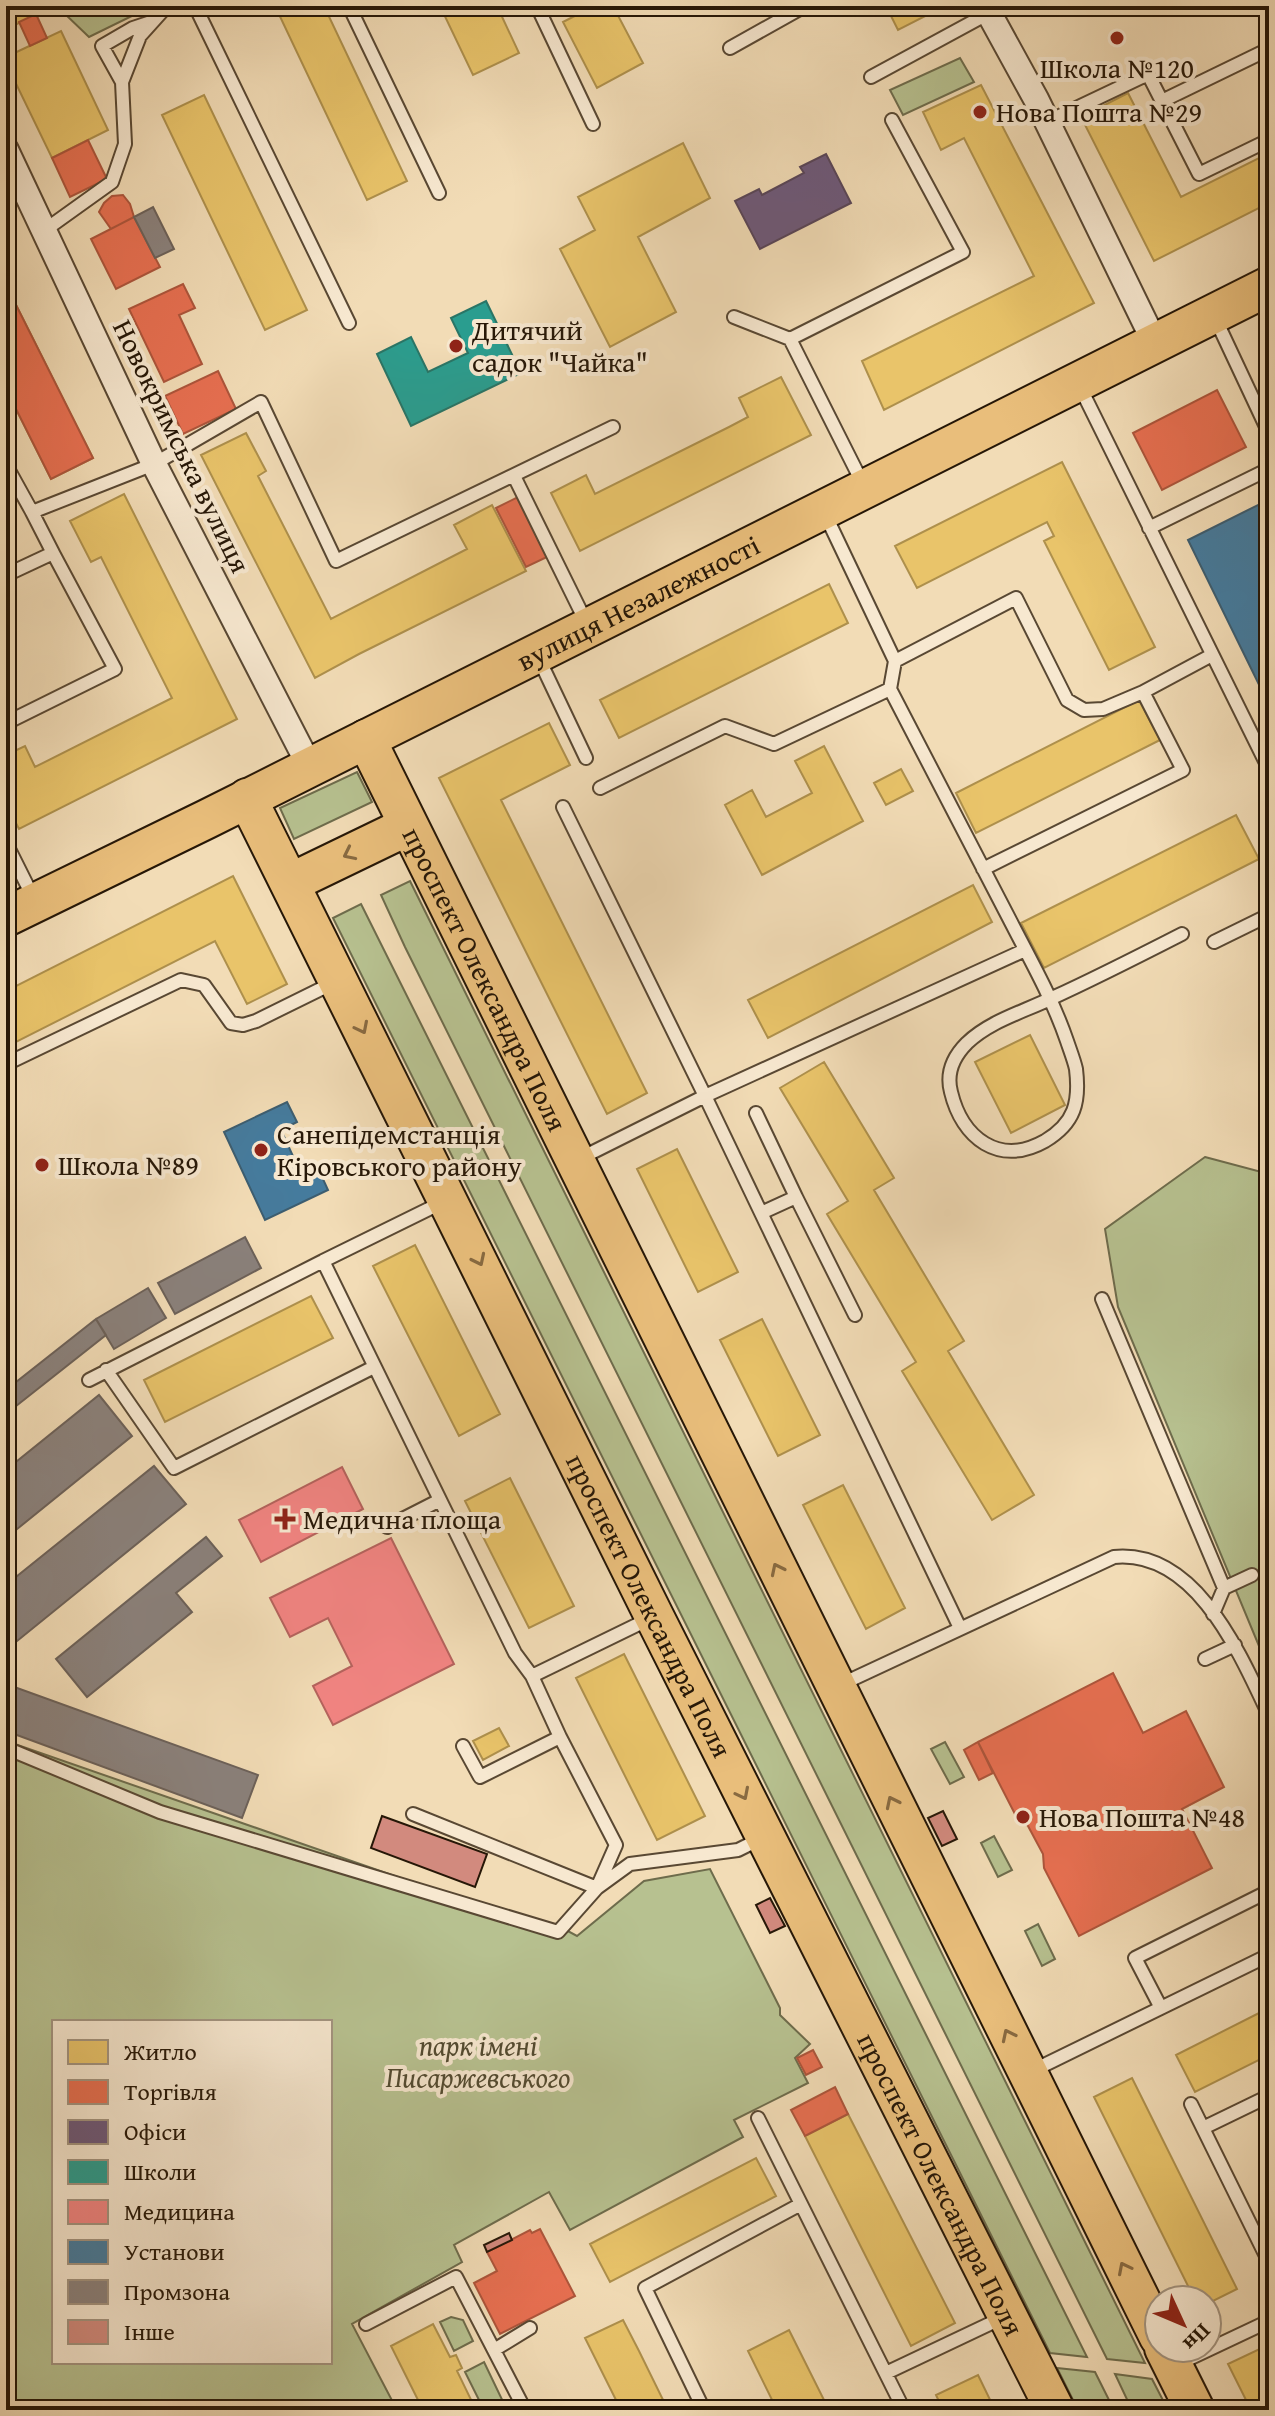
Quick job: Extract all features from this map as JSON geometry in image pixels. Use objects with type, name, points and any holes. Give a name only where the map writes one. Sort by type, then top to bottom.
[{"type":"main road","name":"вулиця Незалежності","points":[[21,910],[1269,286]]},
{"type":"main road","name":"проспект Олександра Поля","points":[[366,739],[1143,2305]]},
{"type":"main road","name":"проспект Олександра Поля","points":[[247,798],[654,1616],[1055,2410]]},
{"type":"main road","points":[[290,883],[408,826]]},
{"type":"main road","name":"проспект Олександра Поля","points":[[1172,2364],[1195,2410]]},
{"type":"street","points":[[987,10],[1047,122],[1155,343]]},
{"type":"street","name":"Новокримська вулиця","points":[[6,150],[154,464],[310,767]]},
{"type":"lane","points":[[45,230],[112,182],[125,144],[122,82],[140,36],[167,6]]},
{"type":"lane","points":[[195,6],[349,323]]},
{"type":"lane","points":[[349,6],[439,193]]},
{"type":"lane","points":[[537,6],[593,124]]},
{"type":"lane","points":[[730,48],[805,6]]},
{"type":"lane","points":[[871,77],[987,10]]},
{"type":"lane","points":[[122,82],[102,46],[133,28],[154,21]]},
{"type":"lane","points":[[1162,101],[1269,49]]},
{"type":"lane","points":[[1047,122],[1148,74],[1199,174],[1269,140]]},
{"type":"lane","points":[[790,339],[963,252],[892,120]]},
{"type":"lane","points":[[1213,314],[1269,433]]},
{"type":"lane","points":[[734,317],[790,339],[866,489]]},
{"type":"lane","points":[[1077,382],[1269,769]]},
{"type":"lane","points":[[32,512],[154,464],[261,402],[336,561],[613,427]]},
{"type":"lane","points":[[6,465],[115,669],[6,723]]},
{"type":"lane","points":[[1149,528],[1269,469]]},
{"type":"lane","points":[[514,476],[588,627]]},
{"type":"lane","points":[[824,511],[895,661],[890,689],[1050,999],[1075,1066],[1077,1096],[1072,1116],[1055,1135],[1035,1146],[1015,1149],[994,1148],[979,1142],[954,1106],[948,1080],[952,1062],[966,1044],[992,1025],[1050,999],[1182,934]]},
{"type":"lane","points":[[6,575],[53,553]]},
{"type":"lane","points":[[895,661],[1016,598],[1067,700],[1084,710],[1103,709],[1143,692],[1212,655]]},
{"type":"lane","points":[[536,653],[586,758]]},
{"type":"lane","points":[[600,788],[725,726],[774,744],[890,689]]},
{"type":"lane","points":[[983,869],[1183,770],[1143,692]]},
{"type":"lane","points":[[563,807],[960,1628]]},
{"type":"lane","points":[[6,843],[21,910]]},
{"type":"lane","points":[[1214,942],[1267,920]]},
{"type":"lane","points":[[574,1161],[705,1096],[1025,950]]},
{"type":"lane","points":[[6,1064],[181,980],[204,985],[231,1023],[243,1025],[339,980]]},
{"type":"lane","points":[[756,1113],[855,1315]]},
{"type":"lane","points":[[761,1213],[796,1197]]},
{"type":"lane","points":[[89,1380],[448,1199]]},
{"type":"lane","points":[[323,1261],[515,1653],[532,1676],[616,1845],[597,1888]]},
{"type":"lane","points":[[1102,1299],[1224,1588]]},
{"type":"lane","points":[[106,1370],[174,1468],[374,1367]]},
{"type":"lane","points":[[387,1527],[440,1500]]},
{"type":"lane","points":[[835,1687],[1114,1557],[1131,1556],[1164,1566],[1194,1591],[1235,1645],[1269,1715]]},
{"type":"lane","points":[[1213,1614],[1224,1588],[1252,1575]]},
{"type":"lane","points":[[532,1676],[654,1616]]},
{"type":"lane","points":[[1205,1659],[1235,1645]]},
{"type":"lane","points":[[463,1746],[480,1777],[560,1737]]},
{"type":"lane","points":[[6,1748],[160,1812],[558,1932],[597,1888],[630,1864],[738,1850],[765,1837]]},
{"type":"lane","points":[[413,1814],[597,1888]]},
{"type":"lane","points":[[1161,2008],[1135,1958],[1269,1891]]},
{"type":"lane","points":[[1027,2074],[1269,1955]]},
{"type":"lane","points":[[1203,2128],[1269,2096]]},
{"type":"lane","points":[[1191,2104],[1269,2262]]},
{"type":"lane","points":[[758,2118],[904,2410]]},
{"type":"lane","points":[[704,2410],[645,2288],[801,2204]]},
{"type":"lane","points":[[366,2324],[456,2277],[525,2410]]},
{"type":"lane","points":[[886,2373],[1007,2315]]},
{"type":"lane","points":[[1223,2334],[1269,2321]]},
{"type":"lane","points":[[494,2350],[530,2328]]},
{"type":"green space","points":[[80,6],[137,6],[140,12],[89,37],[65,14]]},
{"type":"green space","points":[[960,58],[974,82],[903,115],[890,90]]},
{"type":"green space","points":[[357,772],[372,802],[294,839],[280,808]]},
{"type":"green space","points":[[410,881],[1143,2363],[1107,2359],[381,895]]},
{"type":"green space","points":[[361,904],[1087,2357],[1050,2353],[333,918]]},
{"type":"green space","points":[[1205,1157],[1269,1174],[1269,1670],[1118,1307],[1105,1229]]},
{"type":"green space","name":"парк імені Писаржевського","points":[[6,1741],[530,1923],[566,1930],[577,1936],[644,1881],[710,1869],[780,2008],[780,2015],[810,2044],[795,2058],[808,2083],[734,2120],[743,2137],[570,2230],[549,2192],[454,2245],[462,2262],[352,2324],[397,2410],[6,2410]]},
{"type":"green space","points":[[945,1742],[964,1777],[950,1784],[931,1749]]},
{"type":"green space","points":[[994,1836],[1012,1870],[998,1877],[981,1843]]},
{"type":"green space","points":[[1038,1924],[1055,1959],[1042,1966],[1025,1931]]},
{"type":"green space","points":[[451,2317],[463,2320],[473,2341],[454,2351],[440,2322]]},
{"type":"green space","points":[[484,2362],[507,2410],[484,2410],[465,2372]]},
{"type":"green space","points":[[1057,2368],[1095,2372],[1114,2410],[1078,2410]]},
{"type":"green space","points":[[1115,2374],[1152,2379],[1168,2410],[1132,2410]]},
{"type":"building: Житло","points":[[6,6],[54,6],[15,25]]},
{"type":"building: Житло","points":[[275,6],[324,6],[407,181],[367,200]]},
{"type":"building: Житло","points":[[440,6],[497,6],[519,53],[473,75]]},
{"type":"building: Житло","points":[[594,6],[613,6],[643,63],[597,88],[563,22]]},
{"type":"building: Житло","points":[[886,6],[935,6],[937,10],[898,30]]},
{"type":"building: Житло","points":[[61,31],[108,130],[52,158],[6,63],[6,57]]},
{"type":"building: Житло","points":[[981,85],[1094,303],[884,410],[862,361],[1034,276],[964,138],[941,150],[923,112]]},
{"type":"building: Житло","points":[[1128,93],[1181,197],[1269,153],[1269,203],[1154,261],[1081,117]]},
{"type":"building: Житло","points":[[204,95],[307,310],[265,330],[162,115]]},
{"type":"building: Житло","points":[[683,143],[710,198],[638,237],[676,312],[610,347],[560,249],[595,230],[578,197]]},
{"type":"building: Житло","points":[[6,285],[93,458],[51,479],[6,389]]},
{"type":"building: Житло","points":[[781,377],[811,435],[580,551],[551,493],[586,475],[595,494],[729,427],[748,417],[739,398]]},
{"type":"building: Житло","points":[[246,433],[266,471],[258,476],[331,619],[467,549],[454,525],[492,505],[526,571],[315,678],[201,455]]},
{"type":"building: Житло","points":[[1062,462],[1155,647],[1109,670],[1044,541],[1054,536],[1047,522],[917,588],[895,546]]},
{"type":"building: Житло","points":[[124,494],[237,719],[19,829],[6,804],[6,755],[25,746],[35,767],[172,698],[101,557],[91,562],[70,521]]},
{"type":"building: Житло","points":[[829,584],[848,623],[619,738],[600,700]]},
{"type":"building: Житло","points":[[1139,700],[1160,740],[976,833],[956,793]]},
{"type":"building: Житло","points":[[549,723],[570,765],[501,800],[647,1093],[607,1114],[439,778]]},
{"type":"building: Житло","points":[[824,746],[863,821],[762,875],[725,805],[752,790],[766,817],[812,793],[795,761]]},
{"type":"building: Житло","points":[[901,769],[913,791],[886,805],[874,783]]},
{"type":"building: Житло","points":[[1236,815],[1259,859],[1044,968],[1021,923]]},
{"type":"building: Житло","points":[[233,876],[287,984],[247,1004],[215,941],[16,1042],[6,1021],[6,991]]},
{"type":"building: Житло","points":[[973,885],[992,922],[768,1038],[748,1000]]},
{"type":"building: Житло","points":[[1030,1035],[1065,1105],[1011,1133],[975,1062]]},
{"type":"building: Житло","points":[[824,1062],[894,1178],[874,1190],[964,1341],[948,1351],[1034,1495],[992,1520],[902,1371],[916,1362],[827,1214],[848,1201],[780,1088]]},
{"type":"building: Житло","points":[[677,1149],[738,1272],[698,1292],[637,1169]]},
{"type":"building: Житло","points":[[415,1245],[500,1414],[459,1436],[373,1266]]},
{"type":"building: Житло","points":[[311,1296],[333,1338],[165,1422],[144,1380]]},
{"type":"building: Житло","points":[[762,1319],[820,1435],[778,1456],[720,1340]]},
{"type":"building: Житло","points":[[510,1478],[574,1606],[529,1628],[465,1501]]},
{"type":"building: Житло","points":[[843,1485],[905,1608],[866,1629],[803,1505]]},
{"type":"building: Житло","points":[[624,1654],[705,1816],[657,1840],[576,1678]]},
{"type":"building: Житло","points":[[499,1728],[509,1746],[483,1760],[473,1741]]},
{"type":"building: Житло","points":[[1269,2008],[1269,2055],[1195,2092],[1176,2055]]},
{"type":"building: Житло","points":[[1132,2078],[1237,2289],[1223,2296],[1223,2284],[1187,2284],[1094,2097]]},
{"type":"building: Житло","points":[[848,2114],[955,2323],[911,2346],[805,2136]]},
{"type":"building: Житло","points":[[756,2158],[776,2196],[610,2282],[590,2244]]},
{"type":"building: Житло","points":[[623,2320],[668,2410],[621,2410],[585,2338]]},
{"type":"building: Житло","points":[[433,2324],[450,2357],[456,2355],[462,2368],[457,2371],[476,2410],[423,2410],[391,2346]]},
{"type":"building: Житло","points":[[789,2330],[829,2410],[777,2410],[748,2351]]},
{"type":"building: Житло","points":[[1268,2345],[1269,2410],[1251,2410],[1228,2364]]},
{"type":"building: Житло","points":[[978,2375],[995,2410],[943,2410],[936,2395]]},
{"type":"building: Торгівля","points":[[36,14],[47,38],[30,46],[19,22]]},
{"type":"building: Торгівля","points":[[88,140],[107,179],[70,197],[52,158]]},
{"type":"building: Торгівля","points":[[123,195],[134,217],[111,229],[99,212],[112,196]]},
{"type":"building: Торгівля","points":[[134,217],[160,267],[116,289],[91,239]]},
{"type":"building: Торгівля","points":[[183,284],[195,308],[179,315],[202,364],[164,382],[129,309]]},
{"type":"building: Торгівля","points":[[6,285],[93,458],[51,479],[6,389]]},
{"type":"building: Торгівля","points":[[218,371],[236,409],[183,434],[165,396]]},
{"type":"building: Торгівля","points":[[1217,390],[1246,447],[1162,490],[1133,433]]},
{"type":"building: Торгівля","points":[[518,497],[549,556],[526,567],[496,508]]},
{"type":"building: Торгівля","points":[[1113,1673],[1143,1733],[1186,1711],[1224,1787],[1182,1809],[1212,1868],[1079,1936],[1044,1868],[1043,1854],[1028,1826],[1016,1816],[978,1742]]},
{"type":"building: Торгівля","points":[[978,1742],[993,1773],[979,1780],[964,1750]]},
{"type":"building: Торгівля","points":[[813,2050],[822,2067],[806,2075],[797,2058]]},
{"type":"building: Торгівля","points":[[835,2087],[848,2114],[805,2136],[791,2110]]},
{"type":"building: Торгівля","points":[[540,2229],[575,2296],[500,2334],[474,2283],[497,2271],[487,2252],[530,2230],[532,2233]]},
{"type":"building: Офіси","points":[[826,154],[851,203],[760,249],[735,201],[759,189],[762,195],[804,173],[800,167]]},
{"type":"building: Школи","points":[[486,301],[521,373],[411,426],[377,354],[411,337],[428,372],[468,353],[451,318]]},
{"type":"building: Медицина","points":[[342,1467],[363,1509],[261,1562],[239,1520]]},
{"type":"building: Медицина","points":[[391,1538],[454,1664],[333,1725],[313,1686],[352,1666],[328,1618],[290,1637],[270,1598]]},
{"type":"building: Установи","points":[[1266,501],[1269,508],[1269,705],[1188,540]]},
{"type":"building: Установи","name":"Санепідемстанція Кіровського району","points":[[287,1102],[297,1122],[281,1130],[302,1176],[318,1168],[328,1190],[265,1220],[224,1132]]},
{"type":"building: Промзона","points":[[153,207],[174,249],[155,258],[134,217]]},
{"type":"building: Промзона","points":[[245,1237],[261,1268],[175,1314],[158,1283]]},
{"type":"building: Промзона","points":[[148,1288],[166,1318],[114,1349],[96,1319]]},
{"type":"building: Промзона","points":[[96,1319],[106,1335],[6,1414],[6,1390]]},
{"type":"building: Промзона","points":[[99,1395],[132,1436],[6,1538],[6,1470]]},
{"type":"building: Промзона","points":[[154,1466],[186,1504],[6,1650],[6,1585]]},
{"type":"building: Промзона","points":[[206,1537],[222,1556],[176,1593],[192,1612],[87,1697],[56,1659]]},
{"type":"building: Промзона","points":[[6,1684],[258,1775],[242,1818],[6,1731]]},
{"type":"building: Інше","points":[[943,1811],[957,1839],[942,1846],[928,1818]]},
{"type":"building: Інше","points":[[382,1816],[487,1854],[475,1887],[371,1848]]},
{"type":"building: Інше","points":[[770,1898],[785,1926],[770,1933],[756,1905]]},
{"type":"building: Інше","points":[[509,2233],[512,2240],[487,2252],[484,2245]]},
{"type":"place","name":"Школа №120","points":[[1117,38]]},
{"type":"place","name":"Нова Пошта №29","points":[[980,112]]},
{"type":"place","name":"Дитячий садок \"Чайка\"","points":[[456,346]]},
{"type":"place","name":"Санепідемстанція Кіровського району","points":[[261,1150]]},
{"type":"place","name":"Школа №89","points":[[42,1165]]},
{"type":"place","name":"Медична площа","points":[[285,1519]]},
{"type":"place","name":"Нова Пошта №48","points":[[1023,1817]]}]
